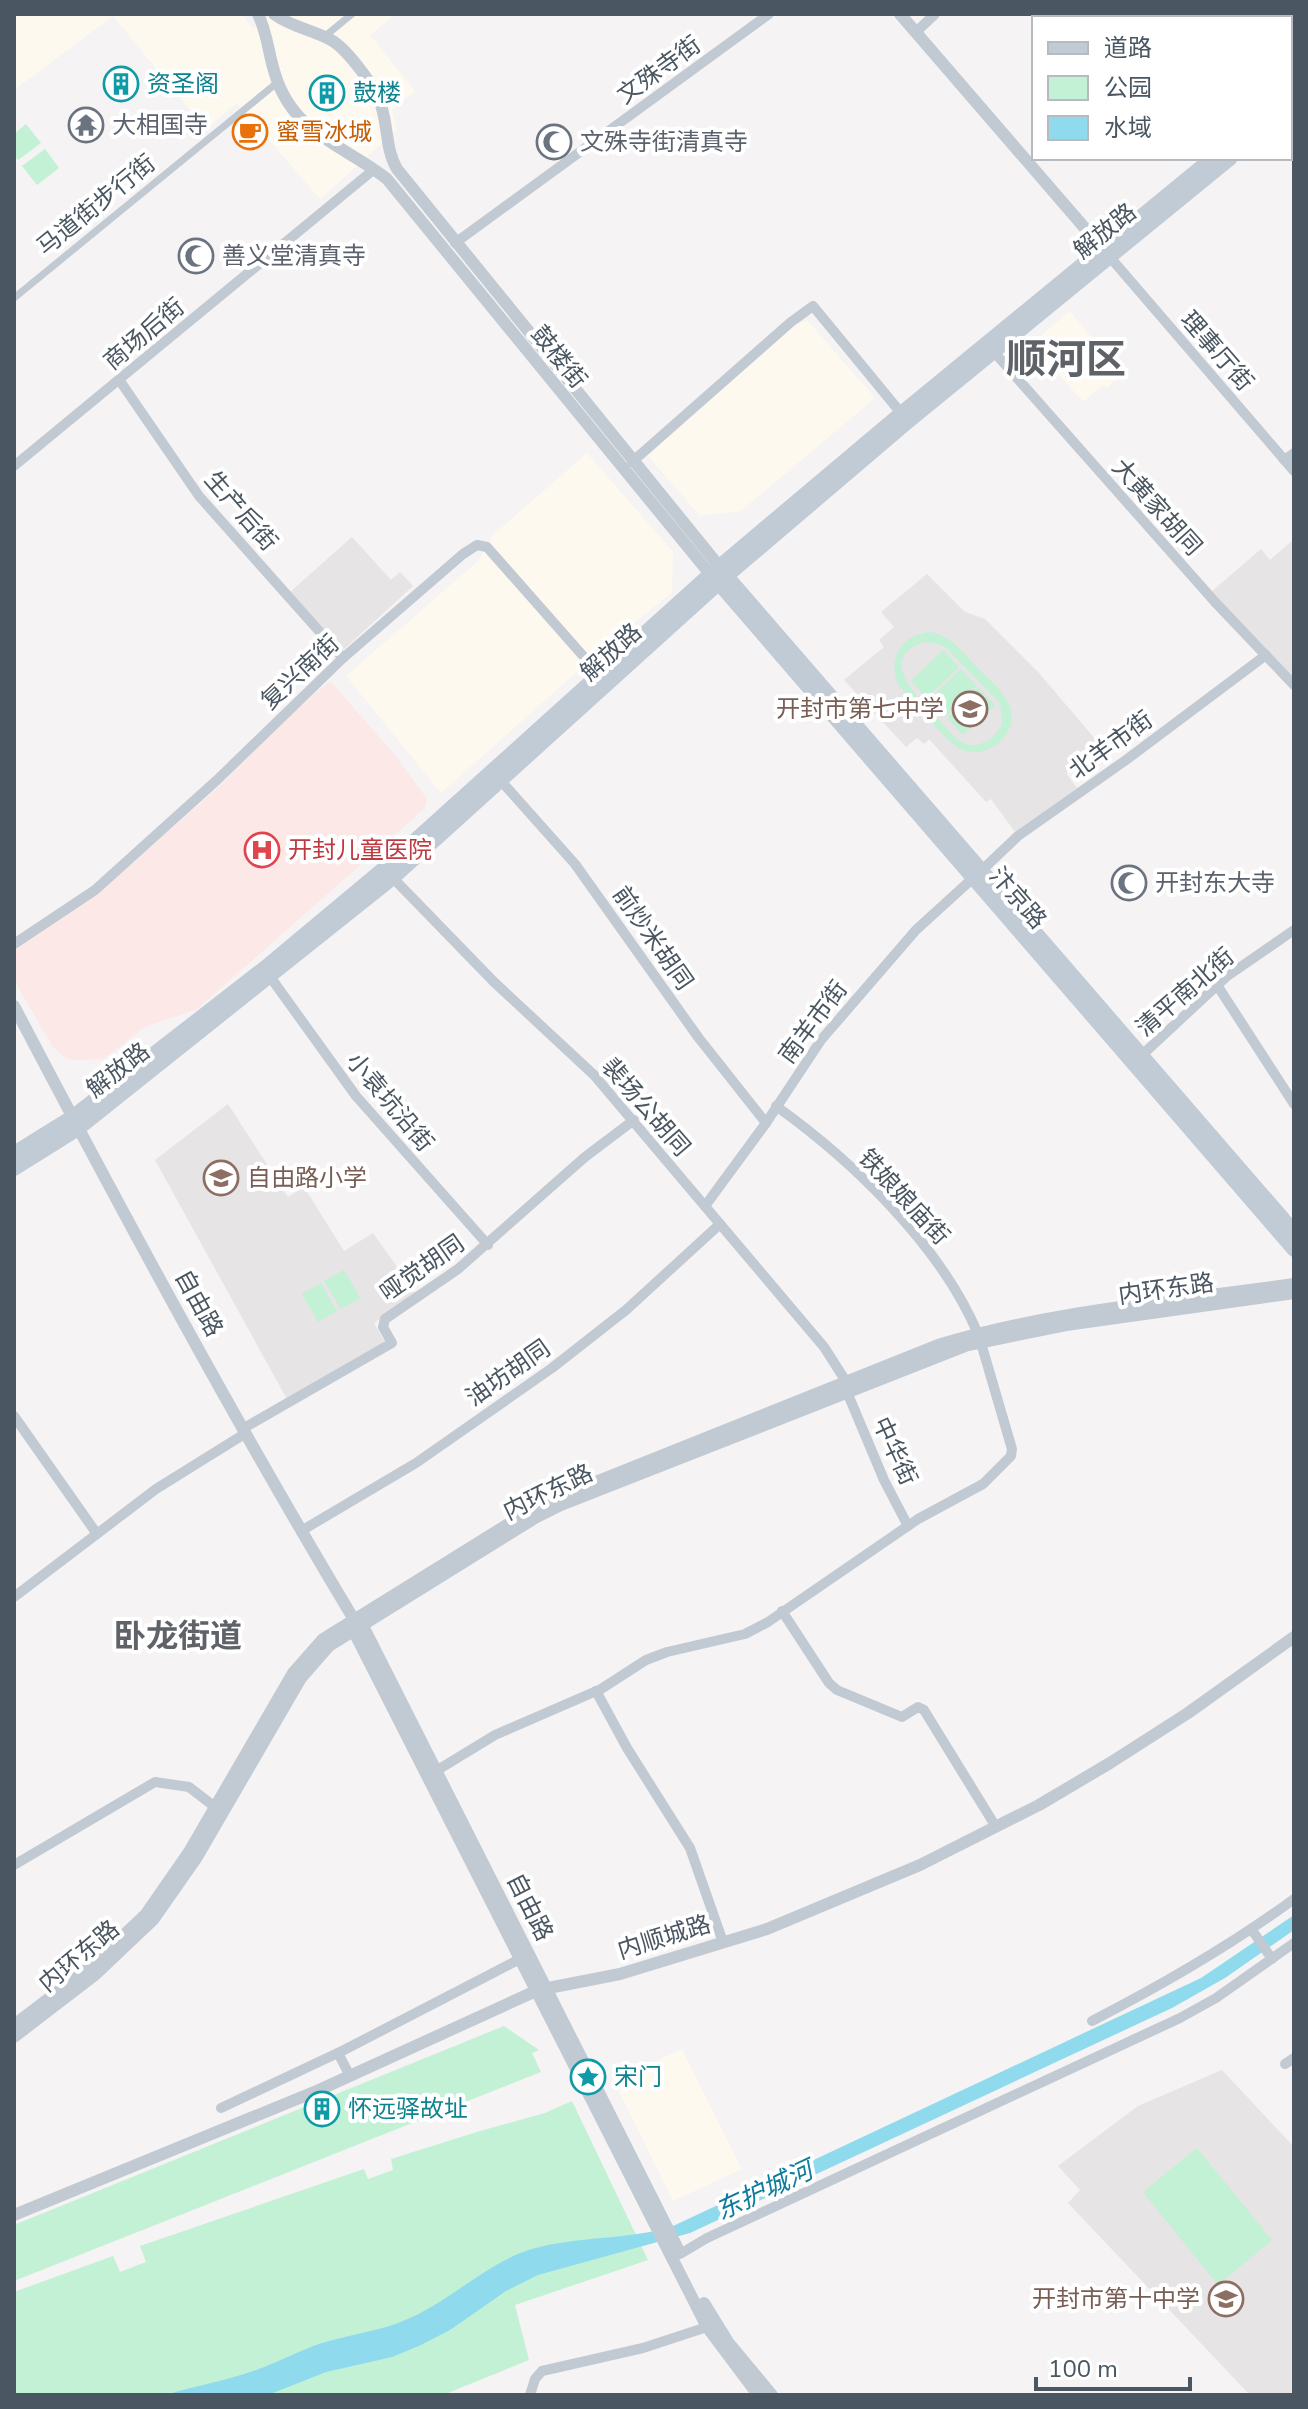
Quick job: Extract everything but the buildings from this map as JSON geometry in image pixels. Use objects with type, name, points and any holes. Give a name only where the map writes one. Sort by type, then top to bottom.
[{"type":"main road","name":"解放路","points":[[14,1153],[75,1123],[264,968],[373,877],[599,674],[994,352],[1210,160]]},
{"type":"main road","name":"解放路","points":[[14,1169],[271,978],[393,878],[501,781],[719,575],[901,413],[1228,160]]},
{"type":"main road","name":"汴京路","points":[[719,575],[1294,1250]]},
{"type":"main road","name":"汴京路","points":[[977,875],[1294,1231]]},
{"type":"street","name":"鼓楼街","points":[[258,14],[278,82],[285,97],[311,130],[387,179],[719,575]]},
{"type":"street","name":"鼓楼街","points":[[274,14],[343,48],[375,90],[382,106],[389,151],[405,180],[719,575]]},
{"type":"street","points":[[324,37],[352,14]]},
{"type":"street","name":"文殊寺街","points":[[455,243],[769,14]]},
{"type":"street","points":[[900,14],[1106,252]]},
{"type":"street","points":[[916,32],[935,14]]},
{"type":"street","name":"马道街步行街","points":[[14,298],[278,82]]},
{"type":"street","name":"商场后街","points":[[14,466],[372,171]]},
{"type":"street","name":"理事厅街","points":[[1106,252],[1289,456],[1294,471]]},
{"type":"street","points":[[632,462],[813,306],[901,413]]},
{"type":"street","name":"大黄家胡同","points":[[994,352],[1215,602],[1294,685]]},
{"type":"street","name":"生产后街","points":[[120,381],[199,496],[343,658]]},
{"type":"street","name":"复兴南街","points":[[14,944],[95,890],[217,780],[343,658],[477,545],[487,547],[599,674]]},
{"type":"street","name":"北羊市街","points":[[977,875],[1018,836],[1266,655]]},
{"type":"street","name":"前炒米胡同","points":[[501,781],[575,864],[698,1037],[766,1123]]},
{"type":"street","name":"南羊市街","points":[[705,1206],[766,1123],[821,1040],[916,930],[977,875]]},
{"type":"street","name":"裴场公胡同","points":[[393,878],[483,971],[594,1075],[824,1347],[847,1388]]},
{"type":"street","name":"清平南北街","points":[[1141,1056],[1217,985],[1294,930]]},
{"type":"street","name":"小袁坑沿街","points":[[271,978],[356,1096],[488,1245]]},
{"type":"street","points":[[1217,985],[1294,1104]]},
{"type":"street","name":"自由路","points":[[14,1006],[245,1431],[356,1624],[675,2250]]},
{"type":"street","name":"铁娘娘庙街","points":[[776,1106],[832,1150],[926,1247],[951,1280],[979,1338],[1012,1449],[1011,1456],[983,1484],[908,1526]]},
{"type":"street","name":"哑觉胡同","points":[[245,1431],[392,1343],[383,1327],[385,1319],[458,1269],[585,1157],[634,1120]]},
{"type":"street","name":"油坊胡同","points":[[301,1531],[416,1463],[552,1368],[626,1310],[720,1224]]},
{"type":"street","name":"内环东路","points":[[979,1338],[1064,1316],[1294,1284]]},
{"type":"street","name":"内环东路","points":[[14,2025],[90,1967],[134,1927],[168,1884],[293,1673],[323,1639],[356,1624],[561,1505],[847,1388],[938,1345],[1294,1293]]},
{"type":"street","name":"中华街","points":[[847,1388],[884,1480],[908,1526]]},
{"type":"street","points":[[14,1416],[97,1534]]},
{"type":"street","points":[[14,1597],[170,1478],[245,1431]]},
{"type":"street","points":[[432,1773],[495,1735],[596,1691],[646,1660],[667,1652],[745,1634],[908,1526]]},
{"type":"street","points":[[782,1611],[818,1667],[837,1690],[902,1717],[918,1707],[924,1710],[996,1827]]},
{"type":"street","name":"内环东路","points":[[14,2037],[96,1974],[153,1920],[197,1857],[301,1678],[329,1646],[356,1624]]},
{"type":"street","name":"内顺城路","points":[[14,2215],[350,2076],[542,1989],[620,1974],[767,1929],[920,1865],[1039,1805],[1175,1721],[1294,1637]]},
{"type":"street","points":[[596,1691],[627,1748],[690,1848],[723,1942]]},
{"type":"street","name":"自由路","points":[[432,1773],[522,1958],[542,1989]]},
{"type":"street","points":[[14,1865],[155,1782],[189,1787],[215,1807]]},
{"type":"street","points":[[1092,2021],[1255,1934],[1294,1899]]},
{"type":"street","points":[[1255,1934],[1269,1955]]},
{"type":"street","points":[[675,2250],[722,2232],[1180,2018],[1216,1998],[1269,1955],[1294,1943]]},
{"type":"street","points":[[221,2108],[338,2053],[522,1958]]},
{"type":"street","points":[[338,2053],[350,2076]]},
{"type":"street","points":[[675,2250],[707,2327],[758,2395]]},
{"type":"street","points":[[675,2250],[714,2322],[772,2395]]},
{"type":"street","points":[[530,2395],[535,2379],[542,2371],[643,2348],[707,2327]]},
{"type":"shaded area","points":[[14,14],[241,14],[253,29],[272,14],[396,14],[370,35],[415,91],[392,110],[397,130],[320,199],[237,103],[206,129],[113,16],[14,90]]},
{"type":"shaded area","points":[[1070,311],[1122,374],[1107,388],[1103,385],[1083,402],[1031,344]]},
{"type":"shaded area","points":[[807,320],[875,398],[741,511],[700,516],[648,456],[790,327]]},
{"type":"shaded area","points":[[587,453],[673,552],[672,592],[441,793],[346,676],[478,561],[494,534]]},
{"type":"shaded area","points":[[352,537],[391,580],[400,572],[413,586],[342,651],[289,593]]},
{"type":"shaded area","points":[[1294,539],[1294,675],[1291,677],[1211,592],[1261,549],[1270,560]]},
{"type":"shaded area","name":"开封市第七中学","points":[[927,574],[965,612],[985,619],[1039,673],[1101,746],[1066,773],[1077,788],[1015,832],[991,799],[986,802],[929,739],[924,744],[917,738],[906,747],[844,680],[884,647],[879,640],[894,627],[881,612]]},
{"type":"shaded area","name":"开封儿童医院","points":[[330,681],[394,754],[427,799],[425,808],[197,1009],[145,1027],[103,1059],[66,1058],[53,1047],[14,980],[14,948],[99,892],[221,785],[290,715]]},
{"type":"shaded area","points":[[228,1104],[288,1197],[304,1187],[344,1251],[373,1233],[417,1295],[374,1323],[386,1344],[288,1401],[155,1160]]},
{"type":"shaded area","points":[[682,2049],[742,2169],[673,2201],[613,2080]]},
{"type":"shaded area","name":"开封市第十中学","points":[[1222,2070],[1294,2147],[1294,2395],[1250,2395],[1068,2203],[1080,2190],[1058,2166],[1138,2106]]},
{"type":"green space","points":[[26,124],[41,143],[18,160],[14,155],[14,134]]},
{"type":"green space","points":[[45,149],[59,168],[37,185],[22,166]]},
{"type":"green space","points":[[921,633],[938,634],[961,649],[1005,697],[1011,723],[1007,733],[992,747],[971,752],[954,745],[897,682],[895,663],[900,648]],"holes":[[[924,642],[939,644],[1000,703],[1002,724],[996,734],[983,743],[972,745],[957,739],[918,697],[904,676],[903,657],[910,649]]]},
{"type":"green space","points":[[943,650],[959,667],[927,698],[911,681]]},
{"type":"green space","points":[[961,669],[977,686],[945,717],[929,700]]},
{"type":"green space","points":[[978,687],[995,705],[963,735],[947,718]]},
{"type":"green space","points":[[344,1270],[360,1298],[341,1309],[324,1281]]},
{"type":"green space","points":[[321,1283],[337,1311],[318,1322],[302,1294]]},
{"type":"green space","points":[[504,2026],[539,2050],[532,2053],[541,2072],[14,2281],[14,2225]]},
{"type":"green space","points":[[572,2101],[648,2260],[515,2305],[529,2360],[443,2395],[14,2395],[14,2292],[113,2256],[120,2272],[146,2262],[140,2246],[364,2169],[368,2179],[393,2170],[391,2159],[545,2113]]},
{"type":"green space","points":[[1197,2148],[1272,2240],[1218,2285],[1143,2192]]},
{"type":"water","name":"东护城河","points":[[1294,1915],[1294,1930],[1225,1978],[1172,2008],[690,2233],[538,2275],[506,2291],[450,2330],[392,2357],[326,2372],[268,2395],[165,2395],[248,2373],[322,2343],[399,2322],[426,2310],[500,2263],[532,2249],[671,2227],[1201,1978]]},
{"type":"place","name":"资圣阁","points":[[121,84]]},
{"type":"place","name":"鼓楼","points":[[327,93]]},
{"type":"place","name":"大相国寺","points":[[86,125]]},
{"type":"place","name":"蜜雪冰城","points":[[250,132]]},
{"type":"place","name":"文殊寺街清真寺","points":[[554,142]]},
{"type":"place","name":"善义堂清真寺","points":[[196,256]]},
{"type":"place","name":"开封市第七中学","points":[[970,709]]},
{"type":"place","name":"开封儿童医院","points":[[262,850]]},
{"type":"place","name":"开封东大寺","points":[[1129,883]]},
{"type":"place","name":"自由路小学","points":[[221,1178]]},
{"type":"place","name":"宋门","points":[[588,2077]]},
{"type":"place","name":"怀远驿故址","points":[[322,2109]]},
{"type":"place","name":"开封市第十中学","points":[[1226,2299]]},
{"type":"district","name":"顺河区","points":[[1066,359]]},
{"type":"district","name":"卧龙街道","points":[[178,1636]]}]
